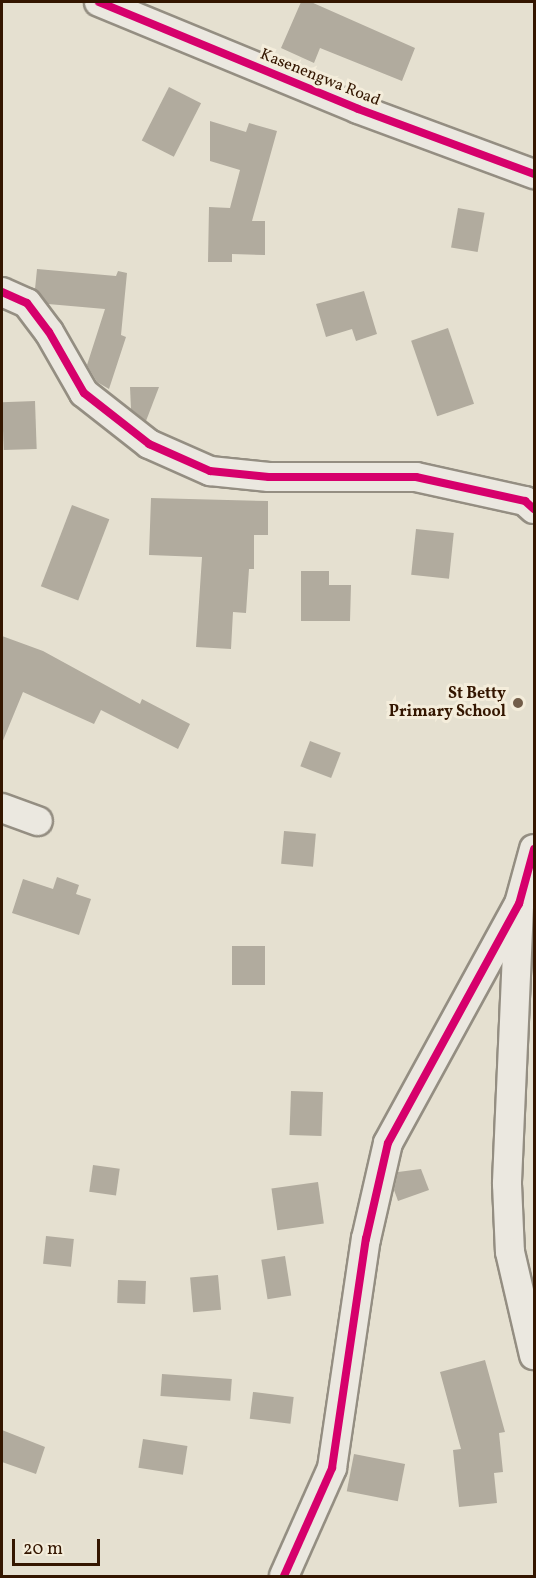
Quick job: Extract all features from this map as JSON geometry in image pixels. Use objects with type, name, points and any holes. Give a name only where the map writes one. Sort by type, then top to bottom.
[{"type":"street","name":"Kasenengwa Road","points":[[99,2],[358,109],[534,174]]},
{"type":"street","points":[[2,292],[27,303],[49,332],[84,393],[149,444],[210,471],[269,477],[416,477],[525,501],[534,509]]},
{"type":"street","points":[[2,808],[38,821]]},
{"type":"street","points":[[534,849],[519,904],[507,1184],[510,1252],[534,1355]]},
{"type":"street","points":[[284,1576],[332,1468],[366,1239],[388,1143],[519,904]]},
{"type":"building","points":[[301,2],[311,2],[415,48],[402,81],[320,48],[314,63],[281,48]]},
{"type":"building","points":[[169,87],[201,103],[174,157],[142,140]]},
{"type":"building","points":[[210,121],[246,132],[249,123],[277,131],[252,221],[265,221],[265,255],[232,254],[232,262],[208,262],[209,207],[230,208],[240,170],[210,161]]},
{"type":"building","points":[[458,208],[485,213],[478,252],[451,247]]},
{"type":"building","points":[[37,269],[116,276],[118,271],[127,273],[121,335],[126,337],[109,389],[97,382],[87,365],[105,309],[48,304],[35,289]]},
{"type":"building","points":[[364,291],[377,334],[356,341],[352,329],[326,337],[316,304]]},
{"type":"building","points":[[448,328],[474,404],[437,416],[411,341]]},
{"type":"building","points":[[130,387],[159,387],[146,421],[131,409]]},
{"type":"building","points":[[35,401],[37,449],[4,450],[2,402]]},
{"type":"building","points":[[151,498],[268,501],[268,535],[254,535],[254,569],[249,569],[246,613],[233,612],[231,649],[196,647],[202,557],[149,555]]},
{"type":"building","points":[[72,505],[109,519],[78,601],[41,586]]},
{"type":"building","points":[[416,529],[454,533],[449,579],[411,575]]},
{"type":"building","points":[[301,571],[329,571],[329,585],[351,585],[350,621],[301,621]]},
{"type":"building","points":[[2,636],[43,651],[140,704],[142,699],[190,724],[178,749],[101,710],[94,724],[23,692],[2,743]]},
{"type":"building","points":[[310,741],[341,753],[331,778],[300,766]]},
{"type":"building","points":[[284,831],[316,834],[313,867],[281,864]]},
{"type":"building","points":[[57,877],[79,885],[76,894],[91,899],[79,935],[12,913],[23,879],[53,889]]},
{"type":"building","points":[[232,946],[265,946],[265,985],[232,985]]},
{"type":"building","points":[[291,1091],[323,1092],[321,1136],[289,1135]]},
{"type":"building","points":[[93,1165],[120,1169],[116,1195],[89,1192]]},
{"type":"building","points":[[421,1169],[429,1190],[398,1201],[394,1190],[398,1172]]},
{"type":"building","points":[[318,1182],[324,1224],[277,1230],[271,1189]]},
{"type":"building","points":[[46,1236],[74,1239],[71,1267],[43,1264]]},
{"type":"building","points":[[285,1256],[291,1296],[268,1299],[261,1260]]},
{"type":"building","points":[[218,1275],[221,1310],[193,1312],[190,1277]]},
{"type":"building","points":[[118,1280],[146,1281],[145,1304],[117,1303]]},
{"type":"building","points":[[485,1360],[505,1432],[499,1433],[503,1472],[494,1473],[497,1503],[459,1507],[453,1450],[461,1449],[440,1372]]},
{"type":"building","points":[[162,1374],[232,1379],[230,1401],[160,1396]]},
{"type":"building","points":[[253,1392],[294,1397],[290,1424],[250,1419]]},
{"type":"building","points":[[2,1430],[45,1447],[36,1474],[2,1462]]},
{"type":"building","points":[[143,1439],[187,1446],[183,1475],[138,1468]]},
{"type":"building","points":[[354,1454],[405,1464],[398,1501],[347,1491]]},
{"type":"cycle path","points":[[99,2],[358,109],[534,174]]},
{"type":"cycle path","points":[[2,292],[27,303],[49,332],[84,393],[149,444],[210,471],[269,477],[416,477],[525,501],[534,509]]},
{"type":"cycle path","points":[[284,1576],[332,1468],[366,1239],[388,1143],[519,904],[534,849]]},
{"type":"place","name":"St Betty Primary School","points":[[518,703]]}]
